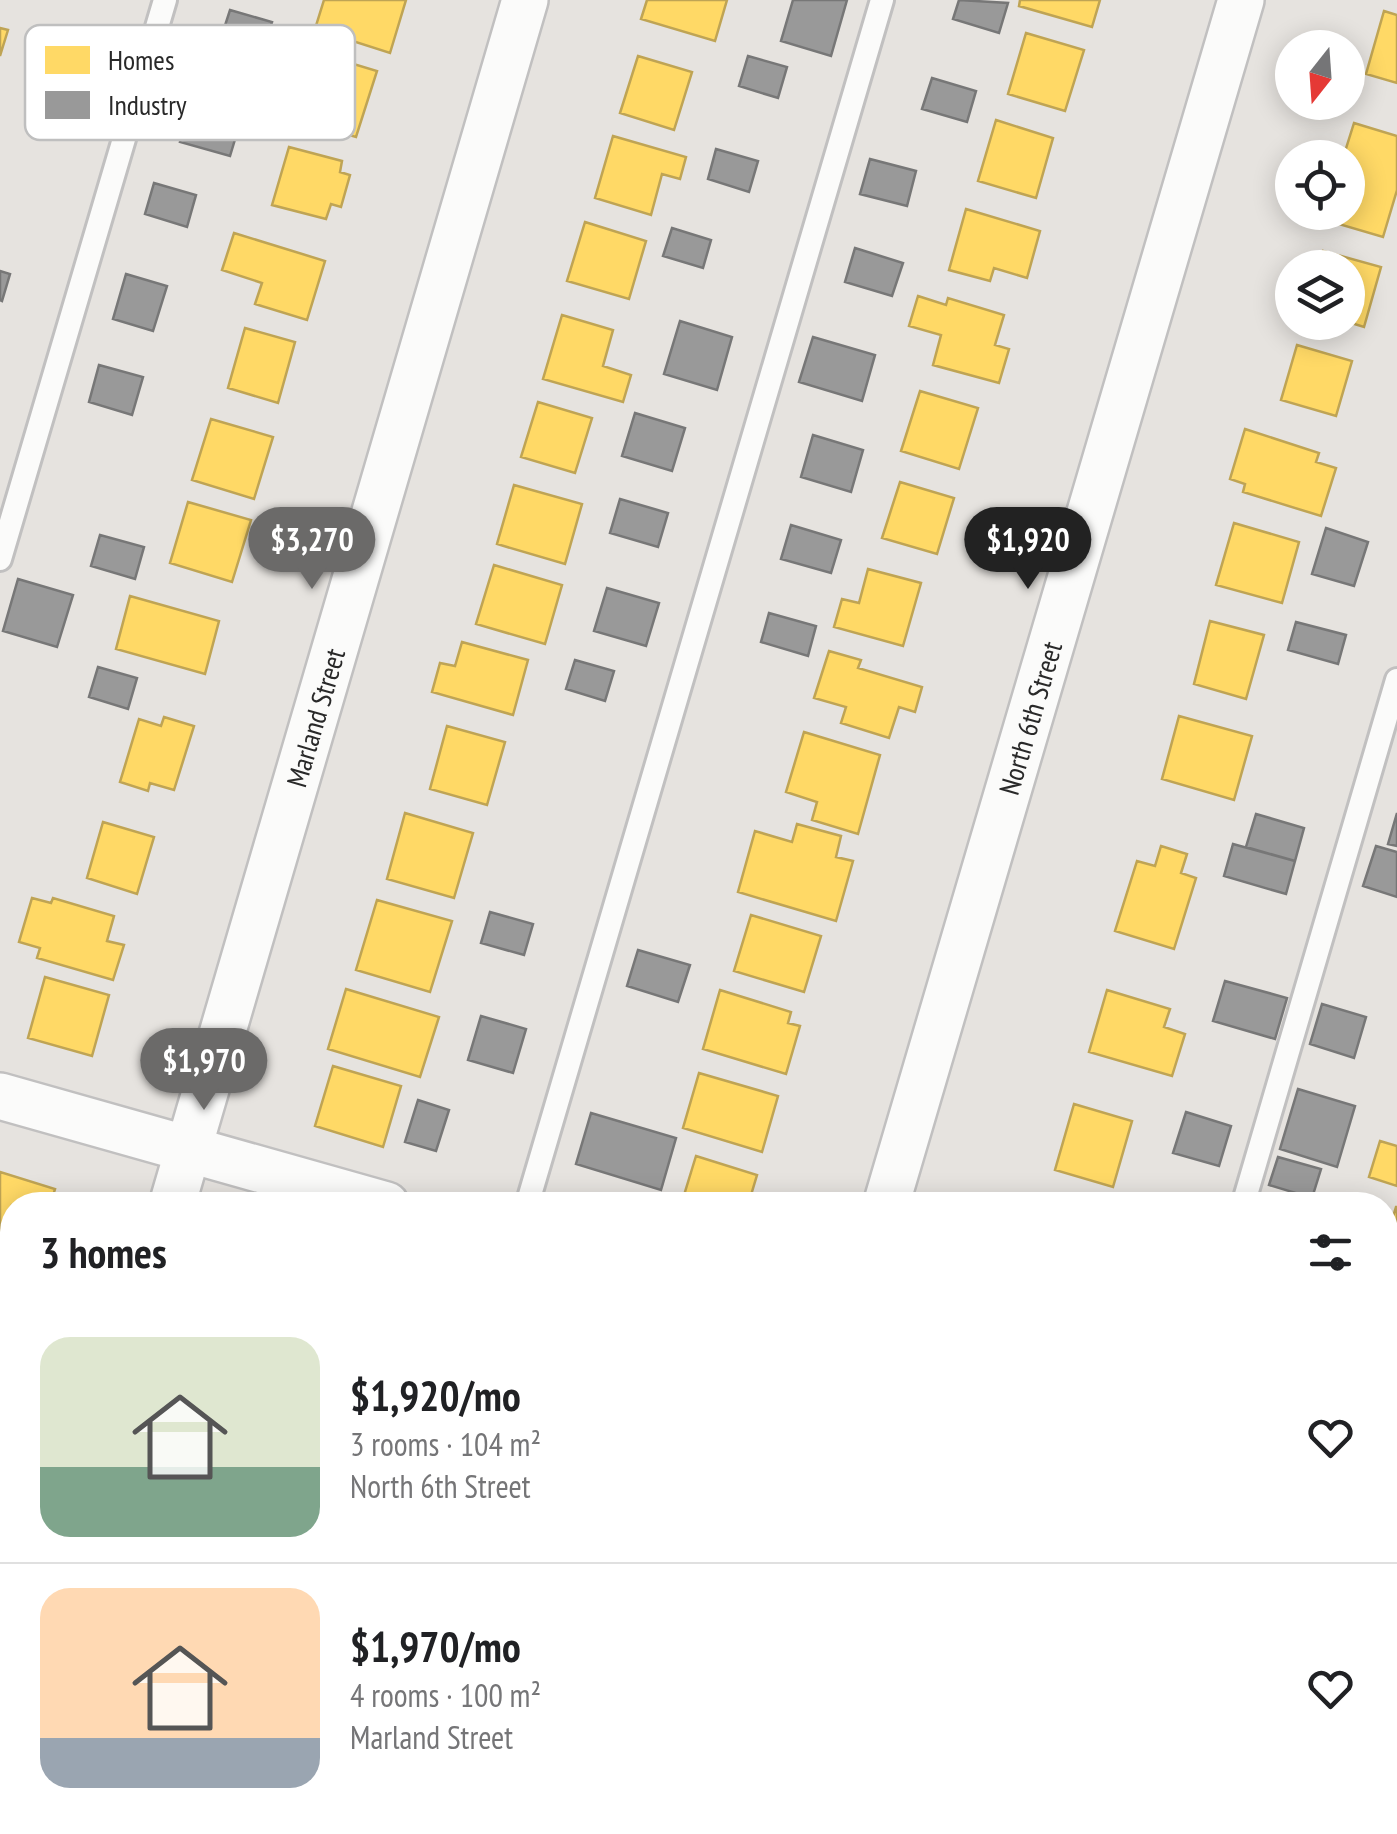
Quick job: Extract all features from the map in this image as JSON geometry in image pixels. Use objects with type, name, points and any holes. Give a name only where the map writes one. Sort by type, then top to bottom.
[{"type":"street","name":"Marland Street","points":[[176,1192],[525,0]]},
{"type":"street","name":"North 6th Street","points":[[890,1192],[1241,0]]},
{"type":"street","points":[[0,1096],[341,1192]]},
{"type":"lane","points":[[158,25],[165,0]]},
{"type":"lane","points":[[531,1192],[882,0]]},
{"type":"lane","points":[[0,559],[124,140]]},
{"type":"lane","points":[[1247,1192],[1397,680]]},
{"type":"building: Homes","points":[[324,0],[406,0],[390,53],[355,42],[355,25],[316,25]]},
{"type":"building: Homes","points":[[647,0],[727,0],[715,41],[641,19]]},
{"type":"building: Homes","points":[[1020,0],[1100,0],[1092,27],[1019,6]]},
{"type":"building: Homes","points":[[1384,11],[1397,15],[1397,83],[1366,74]]},
{"type":"building: Homes","points":[[0,28],[8,30],[0,56]]},
{"type":"building: Homes","points":[[1026,33],[1084,50],[1065,111],[1008,94]]},
{"type":"building: Homes","points":[[638,56],[692,72],[674,130],[620,113]]},
{"type":"building: Homes","points":[[355,64],[377,71],[355,137]]},
{"type":"building: Homes","points":[[996,120],[1053,138],[1036,198],[978,181]]},
{"type":"building: Homes","points":[[1354,123],[1397,136],[1397,190],[1383,237],[1359,230],[1365,230],[1365,140],[1349,140]]},
{"type":"building: Homes","points":[[613,136],[686,157],[680,179],[662,174],[651,215],[595,198]]},
{"type":"building: Homes","points":[[289,147],[342,161],[340,172],[350,175],[341,207],[331,204],[326,219],[272,205]]},
{"type":"building: Homes","points":[[966,209],[1040,231],[1027,278],[994,268],[990,281],[949,270]]},
{"type":"building: Homes","points":[[585,222],[646,241],[629,299],[567,281]]},
{"type":"building: Homes","points":[[234,233],[325,261],[307,320],[255,304],[262,283],[222,270]]},
{"type":"building: Homes","points":[[1365,263],[1381,267],[1365,323]]},
{"type":"building: Homes","points":[[918,296],[946,305],[948,298],[1004,315],[995,345],[1009,349],[999,383],[933,365],[941,335],[909,326]]},
{"type":"building: Homes","points":[[562,315],[613,330],[603,366],[631,375],[623,402],[543,379]]},
{"type":"building: Homes","points":[[245,328],[295,342],[278,403],[228,388]]},
{"type":"building: Homes","points":[[1297,345],[1352,361],[1336,416],[1281,400]]},
{"type":"building: Homes","points":[[920,391],[978,408],[959,469],[901,451]]},
{"type":"building: Homes","points":[[538,402],[592,418],[575,473],[521,457]]},
{"type":"building: Homes","points":[[211,419],[273,437],[254,499],[192,480]]},
{"type":"building: Homes","points":[[1245,429],[1319,453],[1316,462],[1336,468],[1321,516],[1243,492],[1245,484],[1230,479]]},
{"type":"building: Homes","points":[[900,482],[954,498],[937,554],[882,538]]},
{"type":"building: Homes","points":[[514,485],[582,504],[565,564],[497,544]]},
{"type":"building: Homes","points":[[188,502],[251,520],[232,582],[170,563]]},
{"type":"building: Homes","points":[[1234,523],[1299,542],[1282,603],[1216,585]]},
{"type":"building: Homes","points":[[494,565],[562,585],[545,644],[476,624]]},
{"type":"building: Homes","points":[[868,569],[921,583],[903,646],[834,627],[842,599],[859,603]]},
{"type":"building: Homes","points":[[130,596],[219,621],[205,674],[116,649]]},
{"type":"building: Homes","points":[[1210,621],[1264,635],[1246,699],[1194,684]]},
{"type":"building: Homes","points":[[462,642],[528,660],[513,715],[432,692],[440,663],[455,666]]},
{"type":"building: Homes","points":[[829,651],[861,660],[858,668],[922,687],[915,712],[899,707],[889,738],[841,723],[846,707],[814,698]]},
{"type":"building: Homes","points":[[1179,716],[1252,736],[1234,800],[1162,779]]},
{"type":"building: Homes","points":[[164,717],[194,726],[174,790],[150,783],[148,791],[120,782],[139,719],[161,726]]},
{"type":"building: Homes","points":[[447,726],[505,742],[487,805],[430,789]]},
{"type":"building: Homes","points":[[804,732],[880,755],[858,834],[812,820],[817,802],[786,792]]},
{"type":"building: Homes","points":[[405,813],[473,833],[454,898],[387,879]]},
{"type":"building: Homes","points":[[103,822],[154,837],[137,894],[87,878]]},
{"type":"building: Homes","points":[[797,824],[841,836],[836,857],[853,861],[836,921],[738,892],[755,831],[792,842]]},
{"type":"building: Homes","points":[[1161,846],[1187,854],[1181,873],[1196,878],[1174,949],[1115,931],[1137,861],[1155,866]]},
{"type":"building: Homes","points":[[32,898],[51,903],[53,898],[114,916],[107,941],[124,945],[113,980],[37,958],[40,948],[19,942]]},
{"type":"building: Homes","points":[[377,900],[452,921],[430,992],[356,970]]},
{"type":"building: Homes","points":[[751,915],[821,936],[804,992],[734,971]]},
{"type":"building: Homes","points":[[45,977],[109,995],[92,1056],[28,1038]]},
{"type":"building: Homes","points":[[346,989],[439,1017],[420,1077],[328,1049]]},
{"type":"building: Homes","points":[[720,990],[791,1012],[788,1023],[800,1026],[786,1074],[703,1049]]},
{"type":"building: Homes","points":[[1107,990],[1170,1009],[1164,1027],[1185,1034],[1172,1076],[1089,1052]]},
{"type":"building: Homes","points":[[333,1066],[401,1086],[383,1147],[315,1126]]},
{"type":"building: Homes","points":[[699,1073],[778,1096],[762,1152],[683,1128]]},
{"type":"building: Homes","points":[[1074,1104],[1132,1121],[1113,1187],[1055,1170]]},
{"type":"building: Homes","points":[[1380,1141],[1397,1146],[1397,1186],[1369,1177]]},
{"type":"building: Homes","points":[[696,1156],[757,1175],[752,1192],[685,1192]]},
{"type":"building: Homes","points":[[0,1172],[55,1189],[54,1192],[0,1192]]},
{"type":"building: Industry","points":[[793,0],[847,0],[831,56],[781,41]]},
{"type":"building: Industry","points":[[959,0],[1008,3],[999,33],[953,19]]},
{"type":"building: Industry","points":[[230,10],[272,22],[271,25],[225,25]]},
{"type":"building: Industry","points":[[748,56],[787,67],[778,98],[739,86]]},
{"type":"building: Industry","points":[[932,78],[976,91],[967,122],[922,109]]},
{"type":"building: Industry","points":[[181,140],[235,140],[230,156]]},
{"type":"building: Industry","points":[[716,149],[758,161],[749,192],[708,179]]},
{"type":"building: Industry","points":[[870,159],[916,171],[907,206],[860,194]]},
{"type":"building: Industry","points":[[154,183],[196,195],[187,227],[145,214]]},
{"type":"building: Industry","points":[[672,228],[711,240],[703,268],[663,256]]},
{"type":"building: Industry","points":[[855,248],[903,263],[892,296],[845,282]]},
{"type":"building: Industry","points":[[0,271],[10,274],[2,301],[0,300]]},
{"type":"building: Industry","points":[[126,274],[167,286],[153,331],[113,319]]},
{"type":"building: Industry","points":[[680,321],[732,337],[717,390],[664,374]]},
{"type":"building: Industry","points":[[813,337],[875,355],[862,401],[799,382]]},
{"type":"building: Industry","points":[[99,365],[143,377],[132,415],[89,402]]},
{"type":"building: Industry","points":[[635,413],[685,428],[672,471],[622,456]]},
{"type":"building: Industry","points":[[813,435],[863,450],[851,492],[801,477]]},
{"type":"building: Industry","points":[[620,499],[668,513],[658,547],[610,533]]},
{"type":"building: Industry","points":[[791,525],[841,540],[831,573],[781,559]]},
{"type":"building: Industry","points":[[1326,528],[1368,542],[1354,586],[1312,574]]},
{"type":"building: Industry","points":[[100,535],[144,547],[135,579],[91,566]]},
{"type":"building: Industry","points":[[18,579],[73,595],[57,647],[3,631]]},
{"type":"building: Industry","points":[[607,588],[659,603],[646,646],[594,631]]},
{"type":"building: Industry","points":[[769,613],[816,626],[808,656],[761,642]]},
{"type":"building: Industry","points":[[1296,622],[1346,635],[1338,664],[1288,650]]},
{"type":"building: Industry","points":[[575,660],[614,671],[605,701],[566,689]]},
{"type":"building: Industry","points":[[98,667],[137,678],[128,709],[89,697]]},
{"type":"building: Industry","points":[[1397,813],[1397,846],[1388,844]]},
{"type":"building: Industry","points":[[1256,814],[1304,828],[1295,861],[1246,847]]},
{"type":"building: Industry","points":[[1233,844],[1295,861],[1286,894],[1224,876]]},
{"type":"building: Industry","points":[[1376,846],[1397,852],[1397,897],[1363,886]]},
{"type":"building: Industry","points":[[490,912],[533,924],[524,955],[481,943]]},
{"type":"building: Industry","points":[[638,950],[690,965],[678,1002],[627,986]]},
{"type":"building: Industry","points":[[1225,981],[1287,998],[1275,1039],[1213,1021]]},
{"type":"building: Industry","points":[[1322,1004],[1366,1017],[1354,1058],[1310,1044]]},
{"type":"building: Industry","points":[[481,1016],[526,1029],[513,1073],[468,1060]]},
{"type":"building: Industry","points":[[1298,1089],[1355,1106],[1337,1167],[1280,1149]]},
{"type":"building: Industry","points":[[418,1100],[449,1110],[436,1151],[405,1142]]},
{"type":"building: Industry","points":[[1186,1112],[1231,1126],[1219,1166],[1173,1153]]},
{"type":"building: Industry","points":[[591,1113],[676,1138],[661,1190],[576,1164]]},
{"type":"building: Industry","points":[[1278,1157],[1321,1169],[1314,1192],[1292,1192],[1269,1185]]}]
